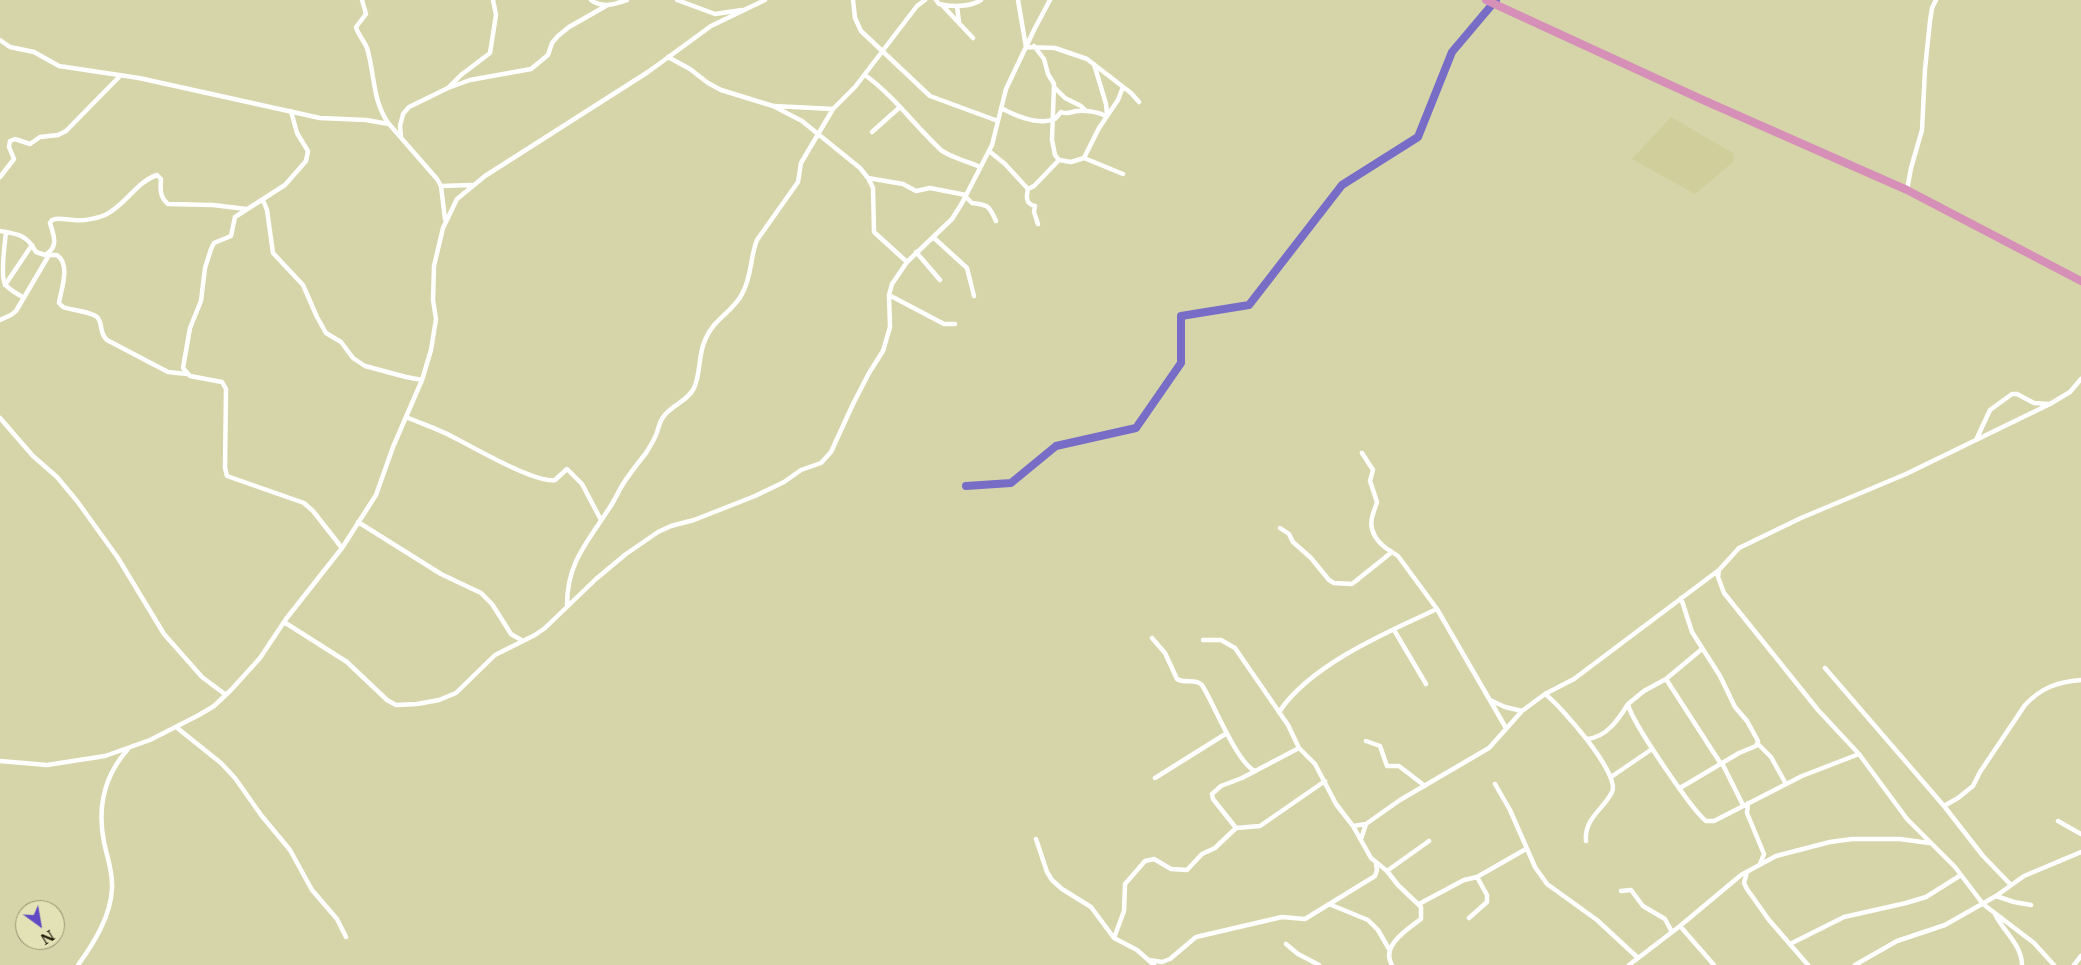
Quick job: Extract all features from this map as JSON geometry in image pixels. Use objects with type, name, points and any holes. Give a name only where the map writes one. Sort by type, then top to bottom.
[{"type":"highway","points":[[1486,0],[1907,190],[2081,281]]},
{"type":"street","points":[[362,0],[366,14],[356,27],[358,36],[366,47],[377,104],[388,124],[402,138],[441,186],[446,221]]},
{"type":"street","points":[[448,88],[461,75],[490,53],[496,12],[493,0]]},
{"type":"street","points":[[591,0],[599,5],[606,6]]},
{"type":"street","points":[[402,138],[400,126],[405,110],[448,88],[470,80],[531,69],[547,56],[552,43],[569,27],[606,6],[627,0]]},
{"type":"street","points":[[677,0],[715,14],[748,9]]},
{"type":"street","points":[[0,761],[53,764],[105,756],[129,748],[176,727],[214,706],[226,695],[260,658],[284,622],[342,548],[376,495],[393,447],[422,380],[434,338],[436,319],[433,300],[434,266],[446,221],[457,199],[474,185],[593,108],[711,26],[765,0]]},
{"type":"street","points":[[853,0],[855,18],[861,30],[930,96],[998,121]]},
{"type":"street","points":[[567,605],[567,596],[575,561],[591,533],[602,520],[624,483],[651,445],[661,420],[672,408],[690,394],[694,387],[700,353],[708,332],[714,322],[739,301],[744,292],[750,276],[754,248],[798,182],[801,163],[818,133],[833,109],[865,75],[917,6],[925,0]]},
{"type":"street","points":[[936,0],[960,22],[967,34],[974,38]]},
{"type":"street","points":[[942,5],[973,4],[981,0]]},
{"type":"street","points":[[1018,0],[1026,48]]},
{"type":"street","points":[[284,622],[347,662],[387,700],[403,706],[439,700],[456,693],[495,655],[545,628],[567,605],[626,554],[658,532],[750,498],[784,482],[801,470],[817,465],[827,458],[869,373],[883,351],[890,320],[889,295],[892,284],[916,252],[952,219],[966,195],[995,136],[1006,89],[1050,0]]},
{"type":"street","points":[[1907,190],[1922,130],[1925,69],[1931,14],[1936,0]]},
{"type":"street","points":[[957,6],[960,22]]},
{"type":"street","points":[[0,40],[10,47],[34,52],[59,66],[168,84],[320,118],[366,120],[388,124]]},
{"type":"street","points":[[1026,48],[1034,46],[1055,48],[1094,63],[1102,73],[1123,87],[1139,102]]},
{"type":"street","points":[[1034,46],[1046,62],[1048,74],[1055,88],[1070,102],[1081,106],[1086,111]]},
{"type":"street","points":[[668,57],[690,69],[715,88],[773,106],[802,120],[860,168],[873,188],[874,232],[907,262]]},
{"type":"street","points":[[1094,63],[1106,104],[1107,115]]},
{"type":"street","points":[[865,75],[942,150],[980,167]]},
{"type":"street","points":[[0,177],[14,159],[9,147],[10,141],[15,139],[30,144],[40,137],[62,133],[120,76]]},
{"type":"street","points":[[1084,158],[1107,115],[1118,100],[1123,87]]},
{"type":"street","points":[[1055,88],[1052,120],[1052,140],[1055,155],[1059,160],[1071,162],[1084,158],[1123,174]]},
{"type":"street","points":[[773,106],[833,109]]},
{"type":"street","points":[[872,132],[900,107]]},
{"type":"street","points":[[1001,108],[1024,118],[1044,121],[1052,120],[1061,112],[1067,114],[1086,111],[1107,115]]},
{"type":"street","points":[[187,374],[183,368],[185,352],[190,328],[201,301],[205,268],[214,243],[231,236],[233,220],[246,209],[285,185],[306,161],[308,156],[308,151],[297,133],[291,111]]},
{"type":"street","points":[[989,151],[1005,164],[1028,189],[1027,199],[1029,204],[1035,206],[1034,212],[1038,224]]},
{"type":"street","points":[[1028,189],[1034,186],[1059,160]]},
{"type":"street","points":[[0,320],[12,314],[24,298],[47,255],[53,249],[56,242],[50,223],[52,220],[58,218],[82,220],[103,216],[120,205],[141,185],[156,175],[161,179],[160,190],[162,198],[171,206],[214,205],[246,209]]},
{"type":"street","points":[[868,178],[903,184],[916,191],[930,188],[966,195],[972,203],[988,206],[996,221]]},
{"type":"street","points":[[441,186],[474,185]]},
{"type":"street","points":[[263,200],[267,210],[273,253],[303,285],[326,333],[344,344],[352,358],[365,366],[422,380]]},
{"type":"street","points":[[0,231],[25,237],[38,254],[58,255],[62,260],[64,284],[60,298],[61,306],[95,315],[99,319],[101,333],[105,338],[172,373],[187,374],[222,382],[226,389],[225,468],[227,476],[304,503],[313,511],[342,548]]},
{"type":"street","points":[[5,285],[3,253],[6,232]]},
{"type":"street","points":[[933,237],[967,268],[974,296]]},
{"type":"street","points":[[5,285],[32,245]]},
{"type":"street","points":[[916,252],[940,280]]},
{"type":"street","points":[[5,285],[24,298]]},
{"type":"street","points":[[889,295],[917,308],[940,323],[955,324]]},
{"type":"street","points":[[1353,826],[1366,824],[1400,800],[1489,748],[1522,711],[1544,694],[1574,679],[1720,570],[1739,548],[1762,536],[1875,488],[2050,404],[2070,392],[2079,380]]},
{"type":"street","points":[[1976,440],[1990,410],[2012,394],[2017,394],[2034,403],[2050,404]]},
{"type":"street","points":[[406,417],[544,480],[555,480],[567,469],[582,484],[602,520]]},
{"type":"street","points":[[0,418],[33,456],[57,478],[81,507],[118,558],[164,634],[202,677],[226,695]]},
{"type":"street","points":[[1362,453],[1373,470],[1370,481],[1377,502],[1372,515],[1372,533],[1382,546],[1402,560],[1437,609],[1506,728]]},
{"type":"street","points":[[358,522],[441,574],[481,593],[492,604],[511,634],[523,641]]},
{"type":"street","points":[[1280,528],[1289,534],[1293,542],[1334,583],[1352,584],[1392,552]]},
{"type":"street","points":[[1720,570],[1718,577],[1724,593],[1818,710],[1859,754],[1899,809],[1962,875],[1983,904],[2034,943],[2054,965]]},
{"type":"street","points":[[1681,598],[1688,622],[1702,649],[1720,676],[1735,707],[1756,735],[1758,744],[1771,757],[1786,784]]},
{"type":"street","points":[[1279,712],[1287,700],[1316,675],[1349,654],[1437,609]]},
{"type":"street","points":[[1394,630],[1426,684]]},
{"type":"street","points":[[1152,638],[1165,653],[1177,679],[1180,681],[1196,681],[1202,685],[1227,733],[1247,765],[1255,771]]},
{"type":"street","points":[[1203,640],[1221,640],[1235,648],[1279,712],[1299,748],[1309,756],[1325,781],[1336,804],[1353,826],[1376,863],[1387,871],[1398,885],[1419,904],[1422,910],[1421,919],[1389,949],[1388,955],[1392,965]]},
{"type":"street","points":[[1586,739],[1611,728],[1628,704],[1644,691],[1666,680],[1702,649]]},
{"type":"street","points":[[1825,668],[1944,806],[1983,856],[2012,885]]},
{"type":"street","points":[[1666,680],[1746,804],[1747,813],[1764,854],[1760,866]]},
{"type":"street","points":[[1944,806],[1973,786],[1980,772],[2025,705],[2034,695],[2047,686],[2081,680]]},
{"type":"street","points":[[1544,694],[1559,706],[1586,739],[1614,783],[1612,792],[1593,816],[1586,830],[1586,840]]},
{"type":"street","points":[[1489,699],[1505,707],[1522,711]]},
{"type":"street","points":[[1628,704],[1632,715],[1652,749],[1706,821],[1714,821],[1814,770],[1859,754]]},
{"type":"street","points":[[176,727],[235,778],[261,815],[290,850],[312,890],[337,919],[346,937]]},
{"type":"street","points":[[1154,778],[1227,733]]},
{"type":"street","points":[[1366,741],[1380,746],[1387,766],[1399,766],[1425,786]]},
{"type":"street","points":[[1680,788],[1758,744]]},
{"type":"street","points":[[78,965],[101,929],[110,900],[112,880],[104,840],[101,806],[108,777],[129,748]]},
{"type":"street","points":[[1236,828],[1213,799],[1212,794],[1221,786],[1299,748]]},
{"type":"street","points":[[1611,777],[1652,749]]},
{"type":"street","points":[[1114,938],[1124,912],[1125,884],[1145,861],[1154,858],[1171,869],[1187,870],[1202,854],[1214,848],[1236,828],[1260,826],[1325,781]]},
{"type":"street","points":[[1495,784],[1510,810],[1535,867],[1550,887],[1597,920],[1638,958]]},
{"type":"street","points":[[1735,810],[1747,813]]},
{"type":"street","points":[[2058,821],[2081,834]]},
{"type":"street","points":[[1361,839],[1366,824]]},
{"type":"street","points":[[1036,839],[1047,872],[1052,880],[1062,889],[1091,907],[1114,938],[1137,950],[1154,965]]},
{"type":"street","points":[[1629,965],[1680,926],[1736,879],[1776,856],[1830,842],[1852,840],[1900,839],[1930,843]]},
{"type":"street","points":[[1387,871],[1429,841]]},
{"type":"street","points":[[1419,904],[1464,880],[1476,877],[1526,849]]},
{"type":"street","points":[[1855,965],[1897,941],[1945,924],[1983,904],[2035,871],[2081,852]]},
{"type":"street","points":[[1764,854],[1776,856]]},
{"type":"street","points":[[1149,960],[1162,962],[1170,959],[1196,937],[1282,917],[1305,919],[1375,876],[1377,870],[1376,863]]},
{"type":"street","points":[[1747,872],[1744,883],[1747,889],[1808,965]]},
{"type":"street","points":[[1790,944],[1844,917],[1926,897],[1962,875]]},
{"type":"street","points":[[1469,918],[1488,902],[1487,895],[1476,877]]},
{"type":"street","points":[[1621,891],[1631,890],[1643,906],[1664,919],[1672,932]]},
{"type":"street","points":[[1996,896],[2031,905]]},
{"type":"street","points":[[1329,904],[1368,920],[1378,930],[1389,949]]},
{"type":"street","points":[[1994,913],[2017,947],[2022,965]]},
{"type":"street","points":[[1680,926],[1714,965]]},
{"type":"street","points":[[1286,944],[1298,954],[1319,965]]},
{"type":"street","points":[[2074,965],[2081,956]]},
{"type":"shaded area","points":[[1671,117],[1733,153],[1734,161],[1695,194],[1632,159]]},
{"type":"waterway","points":[[966,486],[1011,483],[1056,446],[1136,428],[1181,363],[1181,316],[1249,305],[1342,185],[1418,137],[1452,52],[1496,0]]}]
